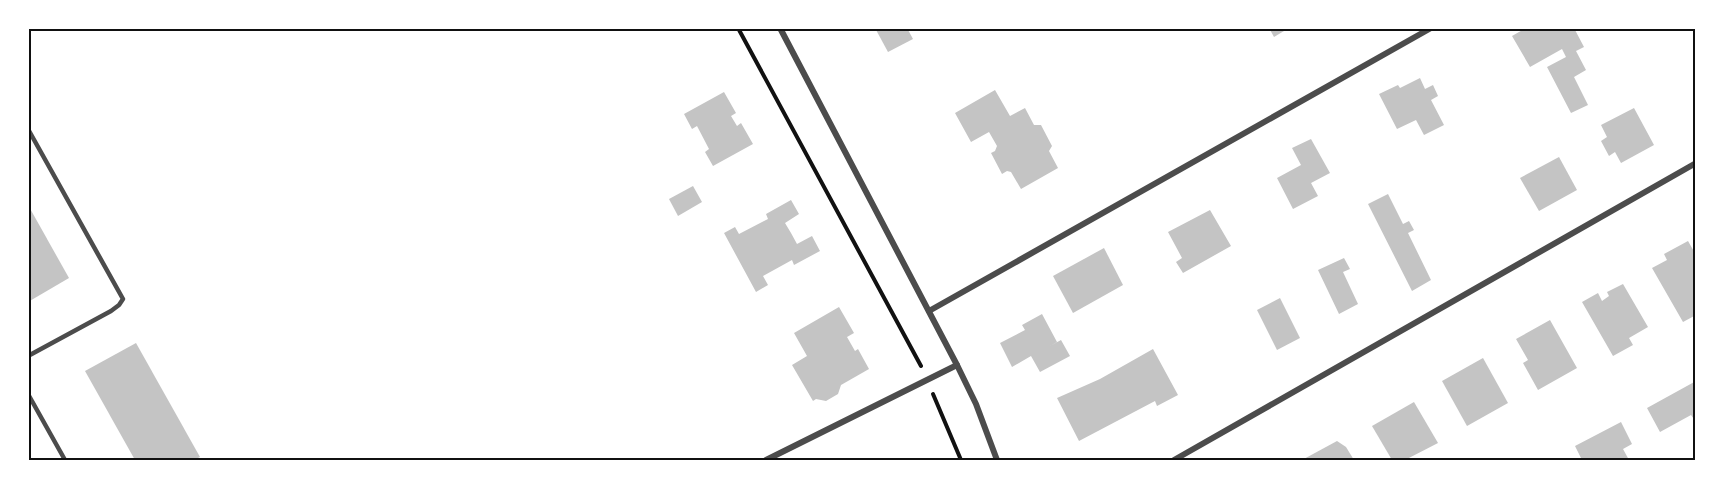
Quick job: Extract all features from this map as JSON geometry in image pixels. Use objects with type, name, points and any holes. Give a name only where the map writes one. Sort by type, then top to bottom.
[{"type":"street","points":[[780,28],[957,365],[976,405],[997,460]]},
{"type":"street","points":[[929,312],[1431,28]]},
{"type":"street","points":[[1174,460],[1695,163]]},
{"type":"street","points":[[766,460],[957,365]]},
{"type":"lane","points":[[28,129],[123,299],[111,310],[28,356]]},
{"type":"lane","points":[[28,394],[65,460]]},
{"type":"path","points":[[738,28],[927,380],[961,460]]},
{"type":"building","points":[[875,28],[907,28],[913,39],[888,52]]},
{"type":"building","points":[[1269,28],[1289,28],[1274,37]]},
{"type":"building","points":[[1526,28],[1574,28],[1584,47],[1576,51],[1586,70],[1574,77],[1588,105],[1571,113],[1547,67],[1566,57],[1562,49],[1530,67],[1512,36]]},
{"type":"building","points":[[1420,78],[1425,89],[1433,85],[1438,96],[1431,100],[1444,125],[1424,135],[1416,120],[1397,129],[1379,94],[1398,85],[1400,88]]},
{"type":"building","points":[[995,90],[1010,116],[1025,108],[1034,125],[1041,125],[1052,146],[1049,151],[1058,168],[1021,189],[1011,172],[1007,171],[1002,174],[991,153],[997,146],[989,132],[971,142],[955,113]]},
{"type":"building","points":[[724,92],[736,113],[731,116],[737,126],[741,123],[753,144],[713,166],[705,152],[709,149],[697,126],[692,129],[684,114]]},
{"type":"building","points":[[1634,108],[1654,145],[1621,163],[1615,152],[1609,156],[1601,141],[1607,137],[1601,125]]},
{"type":"building","points":[[1311,139],[1330,173],[1311,183],[1318,196],[1293,209],[1277,178],[1301,165],[1292,148]]},
{"type":"building","points":[[1559,157],[1577,190],[1539,211],[1520,178]]},
{"type":"building","points":[[693,186],[702,202],[678,216],[669,199]]},
{"type":"building","points":[[1388,194],[1403,224],[1409,221],[1414,230],[1408,233],[1431,280],[1412,291],[1368,204]]},
{"type":"building","points":[[791,200],[799,214],[785,223],[797,244],[812,236],[820,251],[794,265],[792,260],[763,276],[768,285],[756,292],[724,233],[735,227],[739,234],[768,219],[766,214]]},
{"type":"building","points":[[28,205],[69,278],[28,302]]},
{"type":"building","points":[[1210,210],[1231,246],[1183,273],[1176,262],[1182,258],[1168,232]]},
{"type":"building","points":[[1688,241],[1696,255],[1696,315],[1683,322],[1652,268],[1667,260],[1664,254]]},
{"type":"building","points":[[1104,248],[1123,285],[1073,313],[1053,276]]},
{"type":"building","points":[[1344,258],[1350,269],[1343,272],[1358,304],[1339,314],[1318,270]]},
{"type":"building","points":[[1623,284],[1648,327],[1629,338],[1633,345],[1613,356],[1582,302],[1598,293],[1602,301],[1609,296],[1607,292]]},
{"type":"building","points":[[1280,298],[1300,338],[1277,350],[1257,310]]},
{"type":"building","points":[[839,307],[854,333],[847,337],[855,351],[858,349],[869,369],[841,385],[838,394],[826,401],[816,399],[813,401],[792,365],[807,356],[794,333]]},
{"type":"building","points":[[1042,314],[1057,342],[1050,346],[1061,340],[1070,356],[1040,372],[1031,356],[1012,367],[1000,343],[1025,330],[1022,325]]},
{"type":"building","points":[[1550,320],[1577,368],[1538,390],[1523,363],[1528,360],[1516,339]]},
{"type":"building","points":[[136,343],[200,457],[194,460],[135,460],[85,371]]},
{"type":"building","points":[[1153,349],[1178,395],[1157,406],[1155,401],[1079,441],[1057,398],[1100,379]]},
{"type":"building","points":[[1483,358],[1508,403],[1467,426],[1442,381]]},
{"type":"building","points":[[1696,381],[1696,422],[1691,415],[1660,432],[1647,408]]},
{"type":"building","points":[[1414,402],[1438,443],[1405,460],[1392,460],[1372,426]]},
{"type":"building","points":[[1621,422],[1632,444],[1623,449],[1629,460],[1582,460],[1575,446]]},
{"type":"building","points":[[1337,441],[1346,447],[1354,460],[1302,460]]}]
